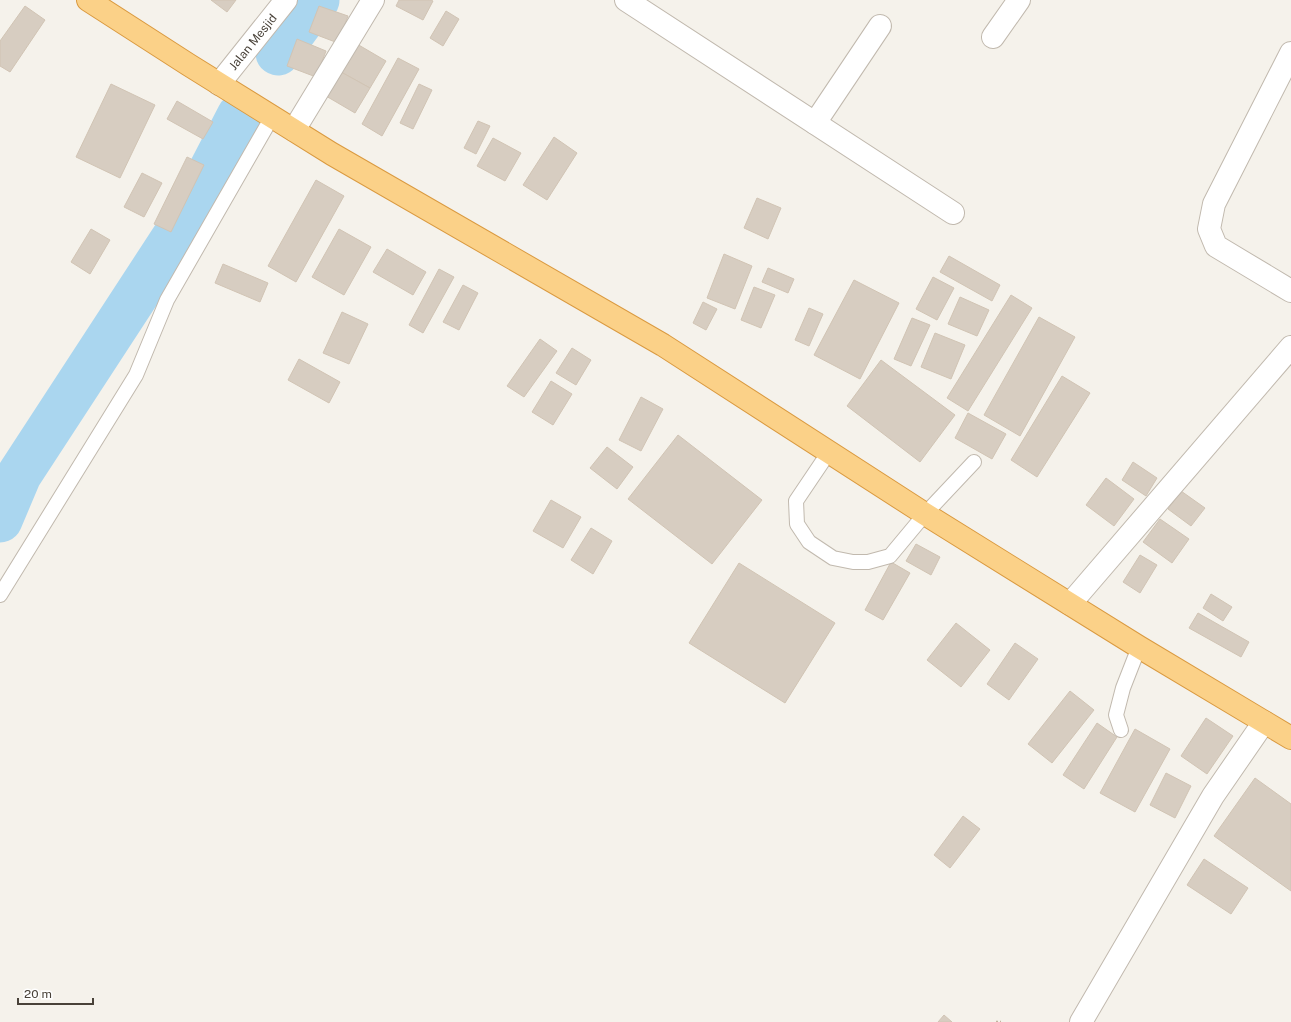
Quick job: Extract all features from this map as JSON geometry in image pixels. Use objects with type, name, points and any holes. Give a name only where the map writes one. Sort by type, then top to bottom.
[{"type":"highway","points":[[88,0],[332,154],[663,345],[926,514],[1139,647],[1291,738]]},
{"type":"street","name":"Jalan Mesjid","points":[[226,88],[286,0]]},
{"type":"street","points":[[294,130],[373,0]]},
{"type":"street","points":[[626,0],[953,213]]},
{"type":"street","points":[[993,37],[1019,0]]},
{"type":"street","points":[[815,123],[880,26]]},
{"type":"street","points":[[1291,53],[1214,204],[1209,229],[1216,246],[1291,291]]},
{"type":"street","points":[[1070,604],[1291,347]]},
{"type":"street","points":[[1081,1022],[1213,796],[1264,722]]},
{"type":"lane","points":[[0,595],[136,376],[167,300],[268,114]]},
{"type":"lane","points":[[829,452],[796,501],[797,524],[809,542],[833,558],[853,562],[868,562],[890,556],[974,462]]},
{"type":"lane","points":[[1121,730],[1116,715],[1123,688],[1139,647]]},
{"type":"path","points":[[996,1022],[1001,1022]]},
{"type":"building","points":[[211,0],[236,0],[227,12]]},
{"type":"building","points":[[399,0],[433,1],[423,20],[396,6]]},
{"type":"building","points":[[25,6],[45,20],[10,72],[0,66],[0,41]]},
{"type":"building","points":[[319,6],[348,16],[338,43],[309,32]]},
{"type":"building","points":[[446,11],[459,19],[443,46],[430,38]]},
{"type":"building","points":[[297,39],[326,51],[316,77],[287,66]]},
{"type":"building","points":[[357,44],[386,61],[370,88],[341,72]]},
{"type":"building","points":[[398,58],[419,69],[382,136],[362,124]]},
{"type":"building","points":[[341,72],[370,88],[355,113],[326,96]]},
{"type":"building","points":[[111,84],[155,105],[120,178],[76,157]]},
{"type":"building","points":[[419,84],[432,90],[413,129],[400,123]]},
{"type":"building","points":[[177,101],[213,122],[203,139],[167,119]]},
{"type":"building","points":[[478,121],[490,126],[476,154],[464,148]]},
{"type":"building","points":[[554,137],[577,153],[547,200],[523,185]]},
{"type":"building","points":[[493,138],[521,153],[505,181],[477,166]]},
{"type":"building","points":[[187,157],[204,165],[171,232],[154,224]]},
{"type":"building","points":[[142,173],[162,183],[144,217],[124,207]]},
{"type":"building","points":[[316,180],[344,196],[296,282],[268,266]]},
{"type":"building","points":[[757,198],[781,208],[768,239],[744,228]]},
{"type":"building","points":[[91,229],[110,240],[90,274],[71,262]]},
{"type":"building","points":[[339,229],[371,247],[344,295],[312,277]]},
{"type":"building","points":[[387,249],[426,272],[413,295],[373,272]]},
{"type":"building","points":[[724,254],[752,266],[735,309],[707,298]]},
{"type":"building","points":[[949,256],[1000,285],[992,301],[940,272]]},
{"type":"building","points":[[223,264],[268,283],[260,302],[215,283]]},
{"type":"building","points":[[768,268],[794,279],[788,293],[762,282]]},
{"type":"building","points":[[439,269],[454,277],[423,333],[409,325]]},
{"type":"building","points":[[933,277],[954,288],[937,320],[916,309]]},
{"type":"building","points":[[854,280],[899,303],[860,379],[814,355]]},
{"type":"building","points":[[463,285],[478,293],[459,330],[443,322]]},
{"type":"building","points":[[754,287],[775,295],[761,328],[741,320]]},
{"type":"building","points":[[1011,295],[1032,308],[968,411],[947,398]]},
{"type":"building","points":[[960,297],[989,310],[977,336],[948,324]]},
{"type":"building","points":[[703,302],[717,309],[706,330],[693,323]]},
{"type":"building","points":[[809,308],[823,314],[809,346],[795,340]]},
{"type":"building","points":[[342,312],[368,324],[349,364],[323,353]]},
{"type":"building","points":[[1039,317],[1075,337],[1020,436],[984,415]]},
{"type":"building","points":[[912,318],[930,325],[911,366],[894,359]]},
{"type":"building","points":[[935,333],[965,345],[951,379],[921,367]]},
{"type":"building","points":[[540,339],[557,351],[524,397],[507,386]]},
{"type":"building","points":[[572,348],[591,360],[576,385],[556,373]]},
{"type":"building","points":[[299,359],[340,382],[329,403],[288,380]]},
{"type":"building","points":[[881,360],[955,415],[920,462],[847,406]]},
{"type":"building","points":[[1062,376],[1090,393],[1037,477],[1011,460]]},
{"type":"building","points":[[551,381],[572,394],[553,425],[532,412]]},
{"type":"building","points":[[641,397],[663,409],[641,451],[619,440]]},
{"type":"building","points":[[968,413],[1006,434],[992,459],[955,438]]},
{"type":"building","points":[[678,435],[762,500],[712,564],[628,499]]},
{"type":"building","points":[[607,447],[633,467],[617,489],[590,468]]},
{"type":"building","points":[[1133,462],[1157,478],[1146,496],[1122,480]]},
{"type":"building","points":[[1106,478],[1134,499],[1114,526],[1086,505]]},
{"type":"building","points":[[1181,491],[1205,508],[1191,526],[1168,509]]},
{"type":"building","points":[[551,500],[581,517],[563,548],[533,531]]},
{"type":"building","points":[[1160,519],[1189,539],[1172,563],[1143,542]]},
{"type":"building","points":[[591,528],[612,541],[593,574],[571,560]]},
{"type":"building","points":[[916,544],[940,557],[931,575],[906,561]]},
{"type":"building","points":[[1140,555],[1157,565],[1140,593],[1123,582]]},
{"type":"building","points":[[891,562],[910,573],[883,620],[865,610]]},
{"type":"building","points":[[739,563],[835,623],[785,703],[689,643]]},
{"type":"building","points":[[1211,594],[1232,607],[1223,621],[1203,608]]},
{"type":"building","points":[[1198,613],[1249,642],[1241,657],[1189,628]]},
{"type":"building","points":[[956,623],[990,650],[961,687],[927,660]]},
{"type":"building","points":[[1015,643],[1038,659],[1009,700],[987,684]]},
{"type":"building","points":[[1070,691],[1094,710],[1052,763],[1028,744]]},
{"type":"building","points":[[1206,718],[1233,736],[1207,774],[1181,756]]},
{"type":"building","points":[[1097,723],[1117,737],[1084,789],[1063,775]]},
{"type":"building","points":[[1135,729],[1170,749],[1135,812],[1100,793]]},
{"type":"building","points":[[1166,773],[1191,786],[1175,818],[1150,805]]},
{"type":"building","points":[[1255,778],[1291,804],[1291,891],[1214,836]]},
{"type":"building","points":[[963,816],[980,829],[950,868],[934,855]]},
{"type":"building","points":[[1204,859],[1248,888],[1231,914],[1187,885]]},
{"type":"building","points":[[944,1015],[952,1022],[938,1022]]},
{"type":"waterway","points":[[278,53],[317,0]]},
{"type":"waterway","points":[[0,520],[19,475],[184,222],[239,116]]}]
